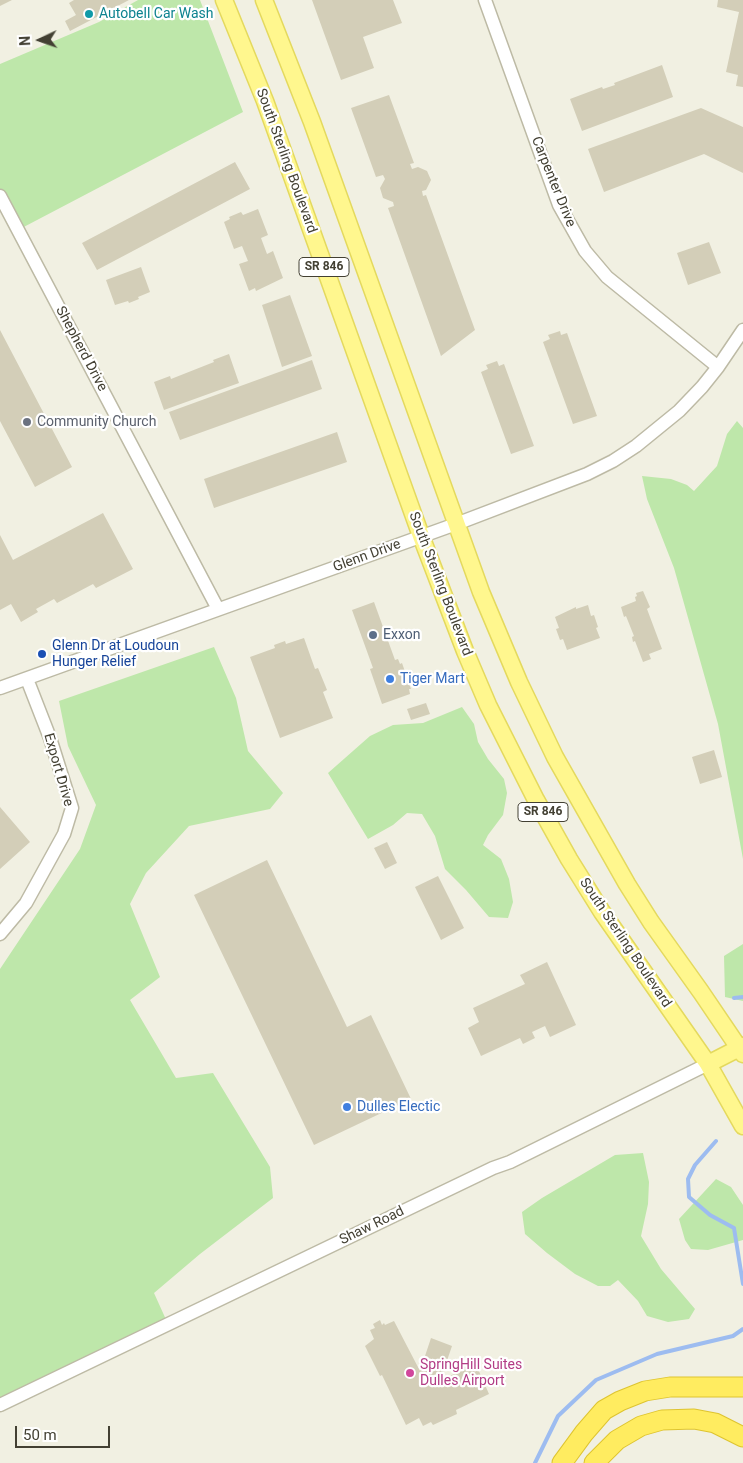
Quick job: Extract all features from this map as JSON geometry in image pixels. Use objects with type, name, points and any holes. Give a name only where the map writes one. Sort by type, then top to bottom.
[{"type":"highway","points":[[562,1463],[604,1410],[620,1401],[645,1391],[670,1387],[743,1387]]},
{"type":"highway","points":[[594,1463],[617,1440],[642,1426],[662,1420],[694,1419],[715,1423],[743,1437]]},
{"type":"main road","name":"South Sterling Boulevard","points":[[224,0],[265,101],[421,536],[488,705],[536,800],[569,859],[602,912],[708,1064],[743,1126]]},
{"type":"main road","name":"SR 846","points":[[264,0],[312,122],[456,524],[519,682],[559,765],[602,842],[646,914],[742,1049]]},
{"type":"main road","name":"Shaw Road","points":[[708,1064],[742,1049]]},
{"type":"street","name":"Carpenter Drive","points":[[485,0],[559,205],[585,251],[607,277],[718,366]]},
{"type":"street","name":"Shepherd Drive","points":[[0,196],[218,608]]},
{"type":"street","name":"Glenn Drive","points":[[0,688],[218,608],[456,524],[569,482],[613,461],[636,446],[679,411],[702,387],[743,330]]},
{"type":"street","name":"Export Drive","points":[[0,934],[30,894],[64,834],[72,808],[50,738],[27,679]]},
{"type":"street","name":"Shaw Road","points":[[0,1405],[510,1162],[708,1064]]},
{"type":"green space","points":[[138,0],[200,0],[243,112],[18,230],[0,196],[0,64],[99,22]]},
{"type":"green space","points":[[737,421],[743,428],[743,859],[718,724],[674,568],[647,499],[642,476],[671,479],[687,485],[694,491],[717,466],[727,434]]},
{"type":"green space","points":[[214,647],[236,698],[248,751],[283,793],[270,809],[189,826],[146,873],[130,904],[160,977],[130,1000],[176,1078],[213,1073],[270,1167],[273,1198],[200,1254],[154,1293],[168,1324],[0,1405],[0,969],[80,849],[96,805],[68,746],[59,701]]},
{"type":"green space","points":[[462,707],[474,724],[478,742],[488,759],[504,779],[507,793],[503,815],[483,845],[501,859],[509,879],[513,902],[508,918],[489,917],[445,869],[435,836],[422,814],[407,813],[393,825],[368,839],[328,773],[370,736],[393,725],[423,723]]},
{"type":"green space","points":[[743,944],[743,1001],[725,997],[724,956]]},
{"type":"green space","points":[[643,1153],[649,1182],[648,1204],[641,1236],[661,1269],[695,1309],[689,1319],[668,1322],[647,1316],[638,1301],[618,1280],[610,1286],[598,1286],[575,1274],[525,1234],[522,1212],[542,1198],[615,1155]]},
{"type":"green space","points":[[716,1179],[731,1187],[743,1205],[743,1240],[708,1250],[691,1249],[685,1240],[679,1219]]},
{"type":"building","points":[[0,0],[12,0],[0,6]]},
{"type":"building","name":"Autobell Car Wash","points":[[74,0],[129,0],[70,31],[65,21],[76,15],[69,3]]},
{"type":"building","points":[[312,0],[393,0],[402,23],[363,37],[374,68],[341,80]]},
{"type":"building","points":[[718,0],[743,0],[743,87],[736,86],[738,75],[726,72],[739,12],[717,7]]},
{"type":"building","points":[[662,65],[673,97],[582,131],[570,99],[602,87],[603,89],[615,85],[614,83]]},
{"type":"building","points":[[389,95],[414,163],[410,164],[412,169],[418,167],[427,171],[431,180],[426,190],[422,191],[423,196],[426,195],[475,330],[441,356],[388,208],[394,206],[393,202],[383,198],[380,188],[385,179],[383,175],[376,177],[351,108]]},
{"type":"building","points":[[701,108],[743,127],[743,173],[704,154],[604,192],[588,149]]},
{"type":"building","points":[[235,162],[250,189],[97,270],[82,243]]},
{"type":"building","points":[[258,209],[268,235],[261,238],[267,254],[273,251],[283,278],[256,291],[255,288],[249,291],[239,264],[248,261],[242,246],[234,249],[224,222],[230,219],[229,217],[241,212],[243,215]]},
{"type":"building","points":[[709,242],[721,273],[688,285],[677,253]]},
{"type":"building","points":[[141,267],[150,292],[129,303],[128,301],[115,305],[106,280]]},
{"type":"building","points":[[290,295],[312,356],[282,367],[262,305]]},
{"type":"building","points":[[0,330],[72,467],[35,487],[0,421]]},
{"type":"building","points":[[560,331],[561,335],[567,333],[597,416],[573,424],[543,342],[550,339],[548,335]]},
{"type":"building","points":[[229,354],[239,383],[164,410],[154,382],[170,376],[171,379]]},
{"type":"building","points":[[312,360],[322,389],[180,440],[169,412]]},
{"type":"building","points":[[497,361],[499,366],[504,364],[534,446],[511,454],[481,372],[488,369],[486,365]]},
{"type":"building","points":[[337,432],[347,462],[214,508],[204,479]]},
{"type":"building","points":[[103,513],[133,569],[96,588],[93,584],[57,603],[54,599],[36,609],[38,612],[21,622],[11,604],[0,610],[0,535],[13,560]]},
{"type":"building","points":[[643,591],[650,607],[647,609],[662,649],[649,654],[651,659],[643,662],[635,641],[633,642],[632,637],[634,636],[621,607],[636,601],[636,593]]},
{"type":"building","points":[[374,602],[395,660],[398,659],[400,664],[402,663],[411,689],[409,689],[410,694],[382,704],[370,669],[373,668],[352,610]]},
{"type":"building","points":[[588,605],[591,616],[594,615],[600,638],[567,650],[563,639],[560,640],[556,629],[559,628],[555,617],[576,607],[576,609]]},
{"type":"building","points":[[304,638],[315,669],[318,668],[327,690],[323,692],[333,718],[280,738],[250,657],[275,648],[274,645],[285,641],[286,644]]},
{"type":"building","points":[[426,703],[430,714],[411,720],[407,709]]},
{"type":"building","points":[[714,750],[722,777],[700,784],[692,757]]},
{"type":"building","points":[[0,807],[30,842],[0,869]]},
{"type":"building","points":[[387,842],[397,863],[385,869],[374,848]]},
{"type":"building","points":[[267,860],[347,1027],[371,1015],[411,1099],[314,1145],[194,895]]},
{"type":"building","points":[[438,876],[464,928],[441,940],[415,887]]},
{"type":"building","points":[[547,962],[576,1025],[550,1037],[545,1026],[532,1032],[535,1038],[523,1044],[520,1038],[481,1056],[468,1028],[479,1022],[473,1008],[525,984],[520,975]]},
{"type":"building","name":"SpringHill Suites Dulles Airport","points":[[380,1320],[382,1325],[394,1321],[420,1371],[431,1338],[452,1346],[441,1378],[458,1372],[457,1369],[471,1363],[472,1365],[474,1364],[489,1394],[456,1410],[457,1414],[433,1425],[431,1422],[423,1426],[419,1418],[406,1425],[382,1375],[380,1376],[365,1346],[374,1339],[370,1330],[375,1328],[373,1324]]},
{"type":"waterway","points":[[734,998],[743,997]]},
{"type":"waterway","points":[[716,1141],[695,1165],[688,1179],[689,1197],[710,1215],[734,1228],[743,1284]]},
{"type":"waterway","points":[[535,1463],[558,1416],[596,1380],[657,1354],[733,1336],[743,1329]]},
{"type":"place","name":"Autobell Car Wash","points":[[89,14]]},
{"type":"place","name":"Community Church","points":[[27,422]]},
{"type":"place","name":"Exxon","points":[[373,635]]},
{"type":"place","name":"Glenn Dr at Loudoun Hunger Relief","points":[[42,654]]},
{"type":"place","name":"Tiger Mart","points":[[390,679]]},
{"type":"place","name":"Dulles Electic","points":[[347,1107]]},
{"type":"place","name":"SpringHill Suites Dulles Airport","points":[[410,1373]]}]
